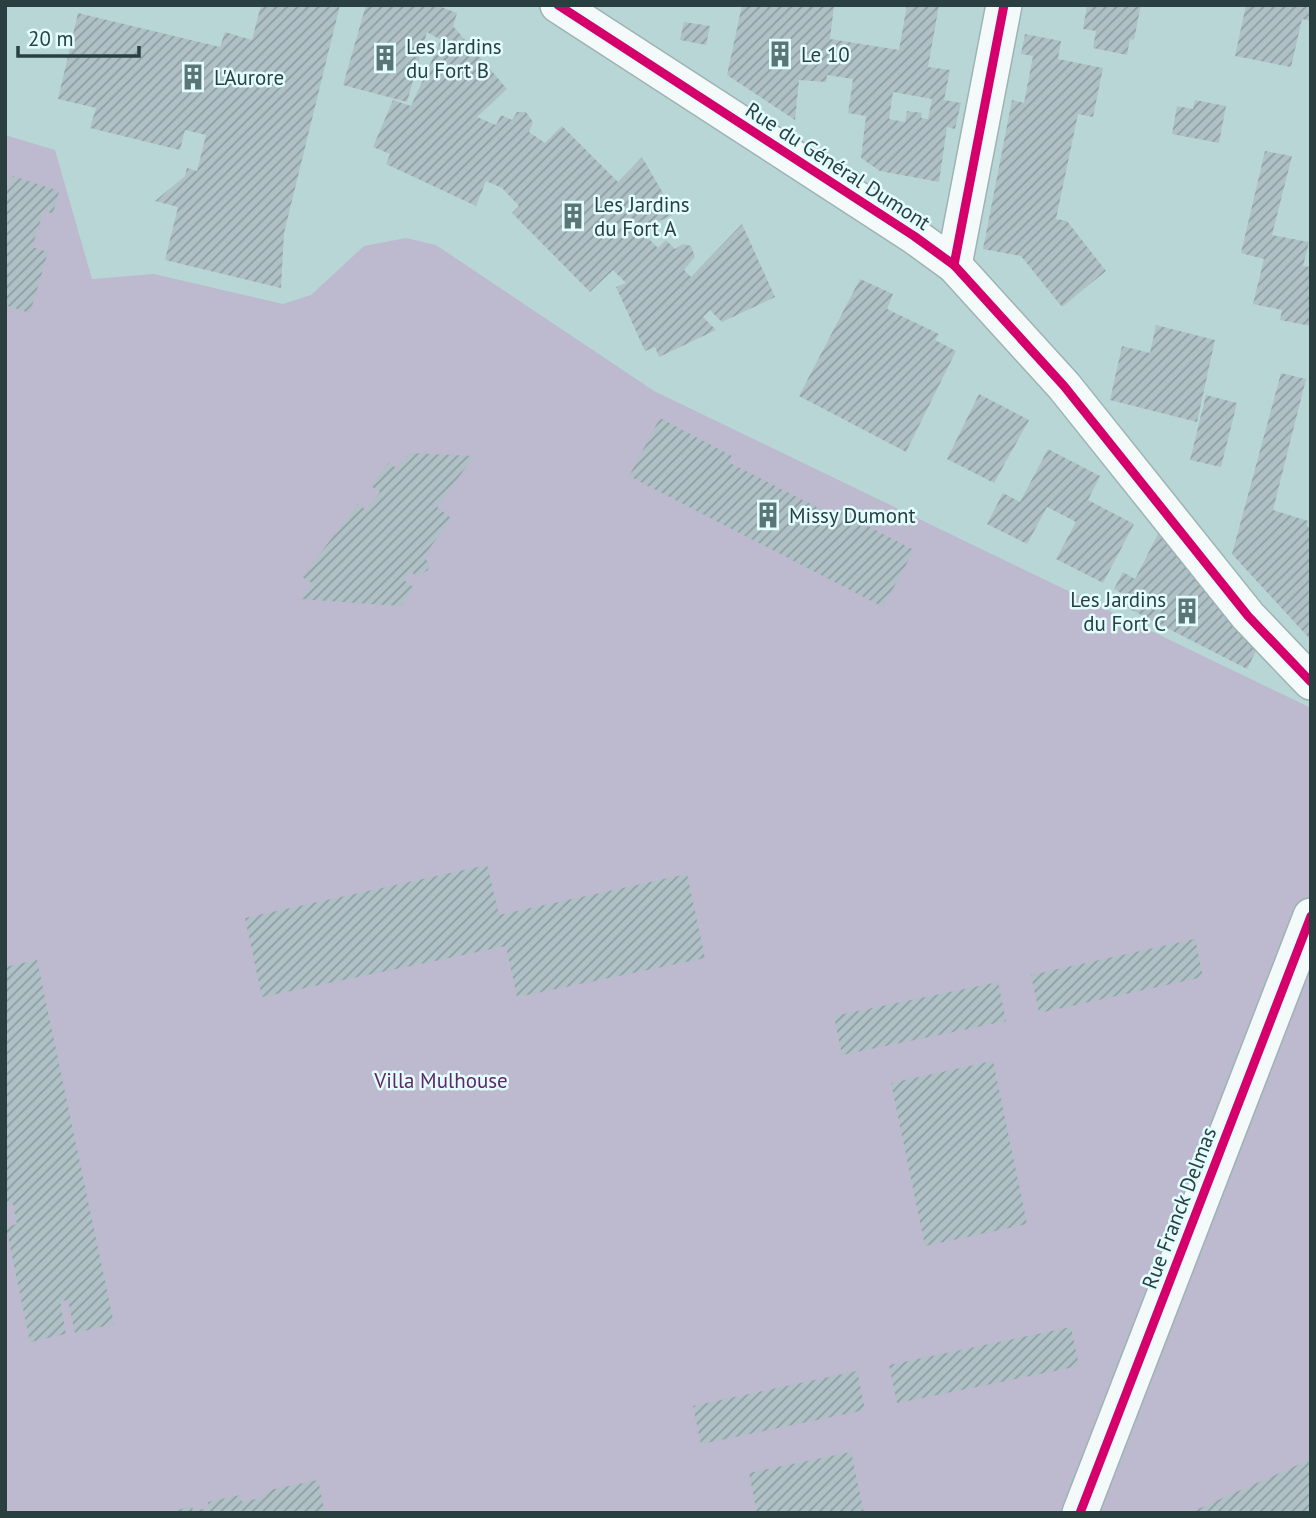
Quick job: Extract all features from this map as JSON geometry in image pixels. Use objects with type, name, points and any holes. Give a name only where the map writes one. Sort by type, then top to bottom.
[{"type":"street","name":"Rue du Général Dumont","points":[[558,5],[914,236],[954,265],[1064,386],[1248,615],[1311,682]]},
{"type":"street","points":[[954,265],[1004,5]]},
{"type":"street","name":"Rue Franck Delmas","points":[[1080,1513],[1311,916]]},
{"type":"green space","name":"Villa Mulhouse","points":[[5,135],[55,150],[92,279],[154,274],[283,304],[311,295],[364,246],[406,238],[436,245],[654,391],[1311,708],[1311,1513],[5,1513]]},
{"type":"building","name":"L'Aurore","points":[[261,5],[340,5],[284,233],[281,288],[165,260],[178,207],[155,201],[185,176],[187,168],[197,171],[206,135],[185,130],[180,150],[90,128],[96,108],[58,99],[78,13],[220,47],[225,32],[252,40]]},
{"type":"building","points":[[366,5],[436,5],[457,13],[453,26],[507,89],[477,117],[496,125],[501,115],[512,120],[517,112],[526,112],[533,122],[529,132],[545,143],[562,126],[618,182],[642,157],[675,214],[651,225],[645,231],[650,236],[648,238],[658,248],[666,240],[675,249],[683,244],[691,246],[695,257],[684,270],[691,277],[742,224],[775,297],[722,322],[710,310],[703,317],[716,330],[659,357],[655,347],[645,351],[616,287],[626,283],[613,270],[590,292],[512,213],[519,206],[502,188],[486,181],[476,206],[386,164],[390,154],[373,147],[393,100],[411,106],[441,40],[427,32],[407,102],[343,85]]},
{"type":"building","points":[[742,5],[834,6],[830,39],[899,50],[907,5],[939,5],[928,67],[950,70],[944,100],[961,103],[955,129],[947,127],[939,182],[880,171],[861,158],[866,116],[848,113],[853,79],[827,75],[826,82],[799,80],[795,120],[727,75]],"holes":[[[893,92],[932,99],[928,119],[921,118],[922,113],[907,111],[905,122],[889,119]]]},
{"type":"building","points":[[1087,5],[1141,5],[1134,40],[1130,39],[1127,55],[1093,48],[1096,31],[1083,29]]},
{"type":"building","points":[[1246,5],[1311,5],[1311,21],[1302,19],[1291,67],[1235,56]]},
{"type":"building","points":[[684,22],[710,26],[706,45],[680,40]]},
{"type":"building","points":[[1025,34],[1061,41],[1058,59],[1103,68],[1093,117],[1078,114],[1056,219],[1067,221],[1106,271],[1062,307],[1021,256],[983,249],[1012,100],[1024,103],[1033,56],[1021,54]]},
{"type":"building","points":[[1195,100],[1226,106],[1219,143],[1172,134],[1177,106],[1193,109]]},
{"type":"building","points":[[1265,151],[1292,156],[1272,235],[1309,242],[1303,266],[1311,267],[1311,326],[1280,320],[1282,310],[1253,304],[1264,259],[1241,253]]},
{"type":"building","points":[[13,176],[59,191],[53,214],[44,210],[32,247],[48,252],[30,313],[5,305],[5,186],[9,187]]},
{"type":"building","points":[[860,279],[893,294],[887,309],[939,334],[935,340],[956,351],[906,452],[799,396]]},
{"type":"building","points":[[1156,325],[1215,340],[1197,422],[1110,400],[1122,346],[1150,353]]},
{"type":"building","points":[[1281,373],[1306,379],[1273,510],[1308,521],[1307,526],[1311,527],[1309,638],[1232,554]]},
{"type":"building","points":[[979,394],[1029,420],[994,483],[947,459]]},
{"type":"building","points":[[1206,395],[1237,403],[1221,467],[1190,460]]},
{"type":"building","name":"Missy Dumont","points":[[660,418],[732,456],[728,462],[838,518],[841,512],[914,550],[883,607],[629,476]]},
{"type":"building","points":[[1048,449],[1100,476],[1088,500],[1134,524],[1103,583],[1056,559],[1076,522],[1047,507],[1027,544],[987,524],[1003,493],[1020,502]]},
{"type":"building","points":[[410,453],[474,456],[437,507],[451,518],[424,556],[429,564],[428,570],[417,576],[411,572],[404,580],[414,588],[401,606],[300,599],[312,583],[302,577],[358,504],[366,510],[380,492],[371,486],[389,462],[397,469]]},
{"type":"building","name":"Les Jardins du Fort C","points":[[1159,532],[1257,649],[1247,669],[1122,605],[1127,596],[1114,589],[1123,572],[1135,579]]},
{"type":"building","points":[[487,865],[499,915],[687,874],[705,958],[517,997],[506,946],[262,997],[245,918]]},
{"type":"building","points":[[1195,939],[1203,977],[1039,1013],[1031,975]]},
{"type":"building","points":[[37,960],[114,1324],[75,1333],[68,1300],[60,1301],[66,1334],[30,1342],[6,1227],[17,1224],[13,1204],[5,1206],[5,967]]},
{"type":"building","points":[[998,982],[1006,1021],[842,1055],[834,1016]]},
{"type":"building","points":[[993,1061],[1027,1224],[925,1246],[891,1083]]},
{"type":"building","points":[[1071,1327],[1079,1366],[897,1403],[889,1365]]},
{"type":"building","points":[[857,1371],[865,1410],[701,1444],[693,1406]]},
{"type":"building","points":[[851,1452],[864,1513],[757,1513],[749,1473]]},
{"type":"building","points":[[1311,1459],[1311,1513],[1189,1513]]},
{"type":"building","points":[[318,1480],[325,1513],[167,1513],[192,1506],[193,1511],[209,1508],[208,1502],[240,1495],[242,1502],[266,1497],[265,1491]]},
{"type":"cycle path","points":[[558,5],[914,236],[954,265],[1064,386],[1248,616],[1311,682]]},
{"type":"cycle path","points":[[954,265],[1004,5]]},
{"type":"cycle path","points":[[1080,1513],[1311,916]]},
{"type":"place","name":"Le 10","points":[[780,54]]},
{"type":"place","name":"Les Jardins du Fort B","points":[[385,58]]},
{"type":"place","name":"L'Aurore","points":[[193,77]]},
{"type":"place","name":"Les Jardins du Fort A","points":[[573,216]]},
{"type":"place","name":"Missy Dumont","points":[[768,515]]},
{"type":"place","name":"Les Jardins du Fort C","points":[[1187,611]]}]
